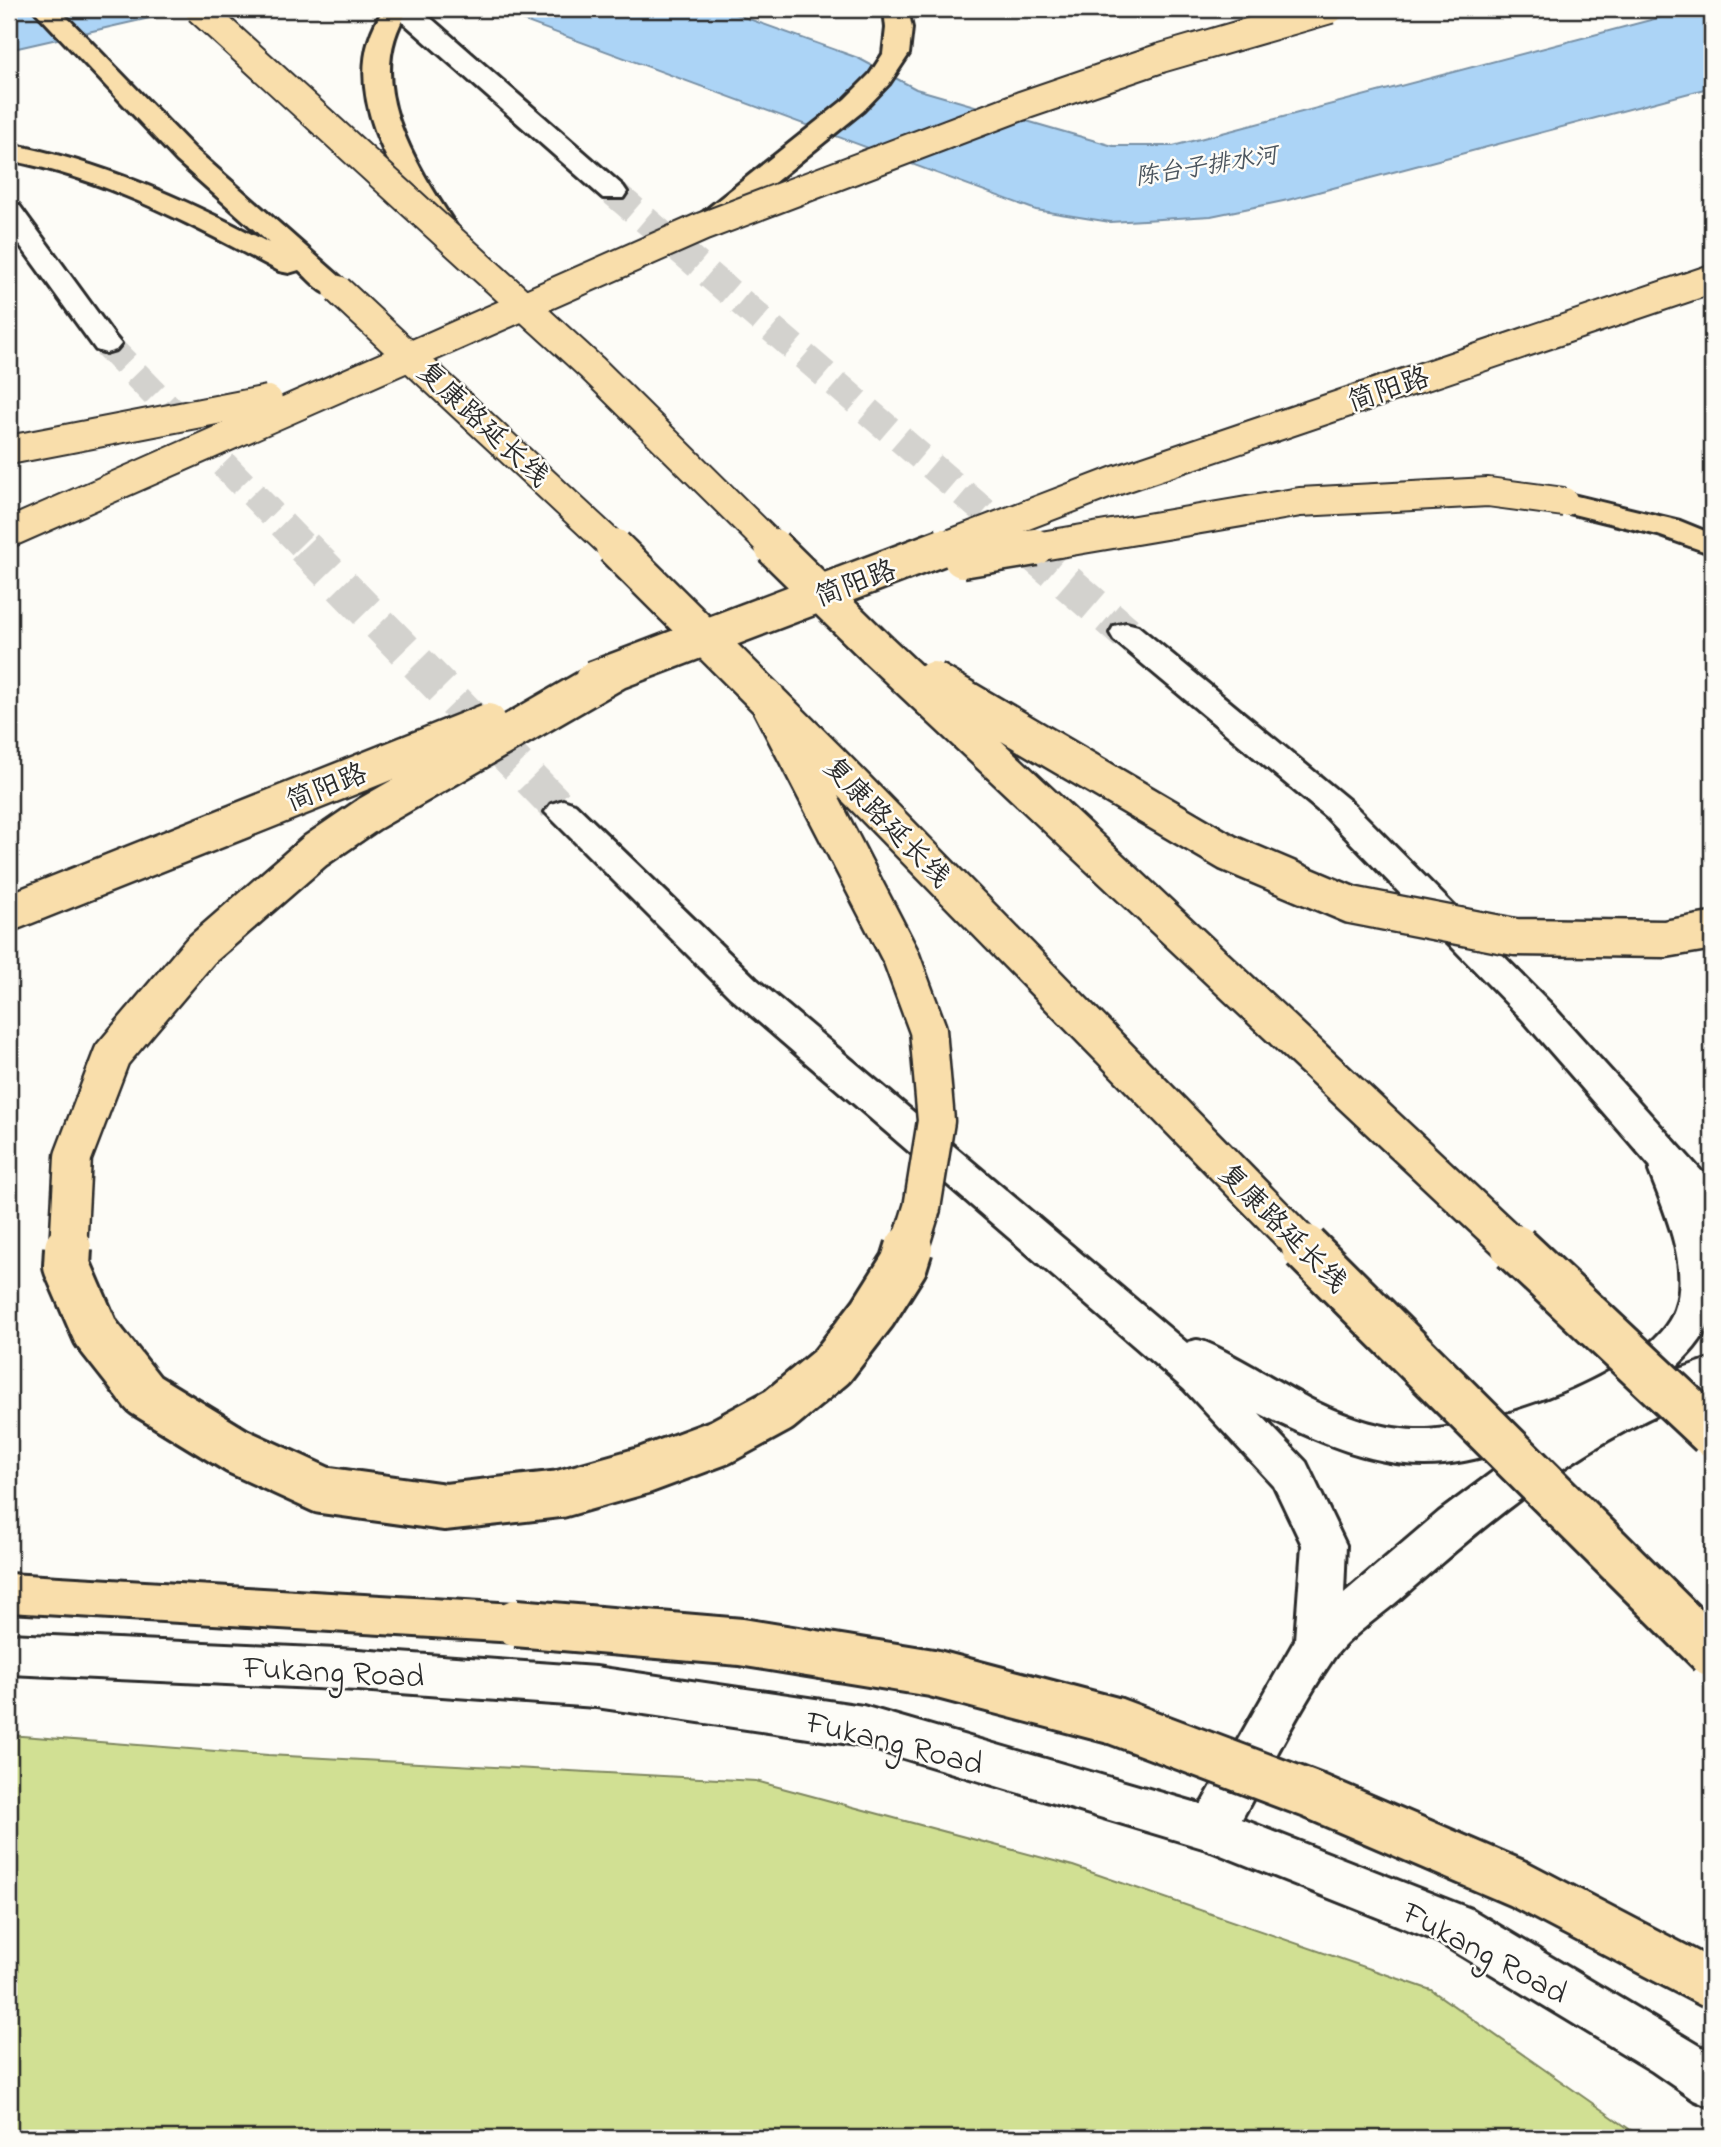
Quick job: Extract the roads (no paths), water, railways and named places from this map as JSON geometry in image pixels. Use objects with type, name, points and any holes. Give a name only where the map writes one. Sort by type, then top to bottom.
[{"type":"highway","name":"复康路延长线","points":[[45,9],[186,155],[459,396],[765,696],[1238,1181],[1712,1653]]},
{"type":"highway","points":[[199,9],[592,368],[876,648],[1712,1433]]},
{"type":"highway","points":[[398,9],[391,16],[379,57],[377,83],[383,117],[397,156],[448,235]]},
{"type":"highway","points":[[702,227],[854,105],[880,79],[896,54],[899,28],[896,9]]},
{"type":"highway","points":[[9,533],[368,372],[702,227],[1161,58],[1330,9]]},
{"type":"highway","points":[[9,152],[98,173],[144,191],[338,290]]},
{"type":"highway","name":"简阳路","points":[[9,913],[617,671],[874,576],[1115,481],[1712,279]]},
{"type":"highway","points":[[9,450],[259,402],[368,372]]},
{"type":"highway","points":[[874,576],[1230,512],[1300,502],[1394,495],[1488,492],[1564,502],[1669,528],[1712,545]]},
{"type":"highway","points":[[876,648],[1228,853],[1351,905],[1515,937],[1665,939],[1712,931]]},
{"type":"highway","points":[[617,671],[400,796],[326,844],[200,951],[112,1055],[73,1157],[67,1266],[96,1333],[144,1394],[237,1451],[322,1490],[445,1507],[560,1494],[645,1470],[720,1442],[779,1410],[832,1366],[873,1313],[904,1264],[922,1209],[936,1121],[928,1030],[901,957],[765,696]]},
{"type":"highway","points":[[9,1593],[516,1623],[741,1642],[932,1673],[1115,1721],[1314,1796],[1518,1884],[1712,1985]]},
{"type":"main road","points":[[398,9],[424,25],[613,192]]},
{"type":"main road","points":[[9,211],[106,344]]},
{"type":"main road","points":[[1126,633],[1338,810],[1536,1011],[1712,1209]]},
{"type":"main road","points":[[563,812],[743,988],[1199,1377],[1291,1475],[1324,1545],[1318,1643]]},
{"type":"main road","points":[[1120,1309],[1297,1412],[1357,1437],[1416,1448],[1471,1442],[1532,1425],[1597,1397],[1660,1360],[1687,1333],[1696,1309],[1699,1270],[1685,1216],[1664,1156]]},
{"type":"main road","points":[[1211,1829],[1318,1643],[1456,1525],[1561,1445],[1626,1408],[1712,1376]]},
{"type":"main road","name":"Fukang Road","points":[[9,1654],[358,1670],[596,1688],[863,1726],[1211,1829],[1454,1926],[1670,2054],[1712,2083]]},
{"type":"water","points":[[9,9],[189,9],[9,50]]},
{"type":"water","name":"陈台子排水河","points":[[492,9],[721,9],[858,58],[916,89],[1113,146],[1173,146],[1692,9],[1712,9],[1712,87],[1288,200],[1211,216],[1110,222],[1036,210]]},
{"type":"tunnel","points":[[613,192],[1028,549]]},
{"type":"tunnel","points":[[106,344],[306,549]]},
{"type":"tunnel","points":[[304,547],[563,812]]},
{"type":"tunnel","points":[[1026,547],[1126,633]]}]
